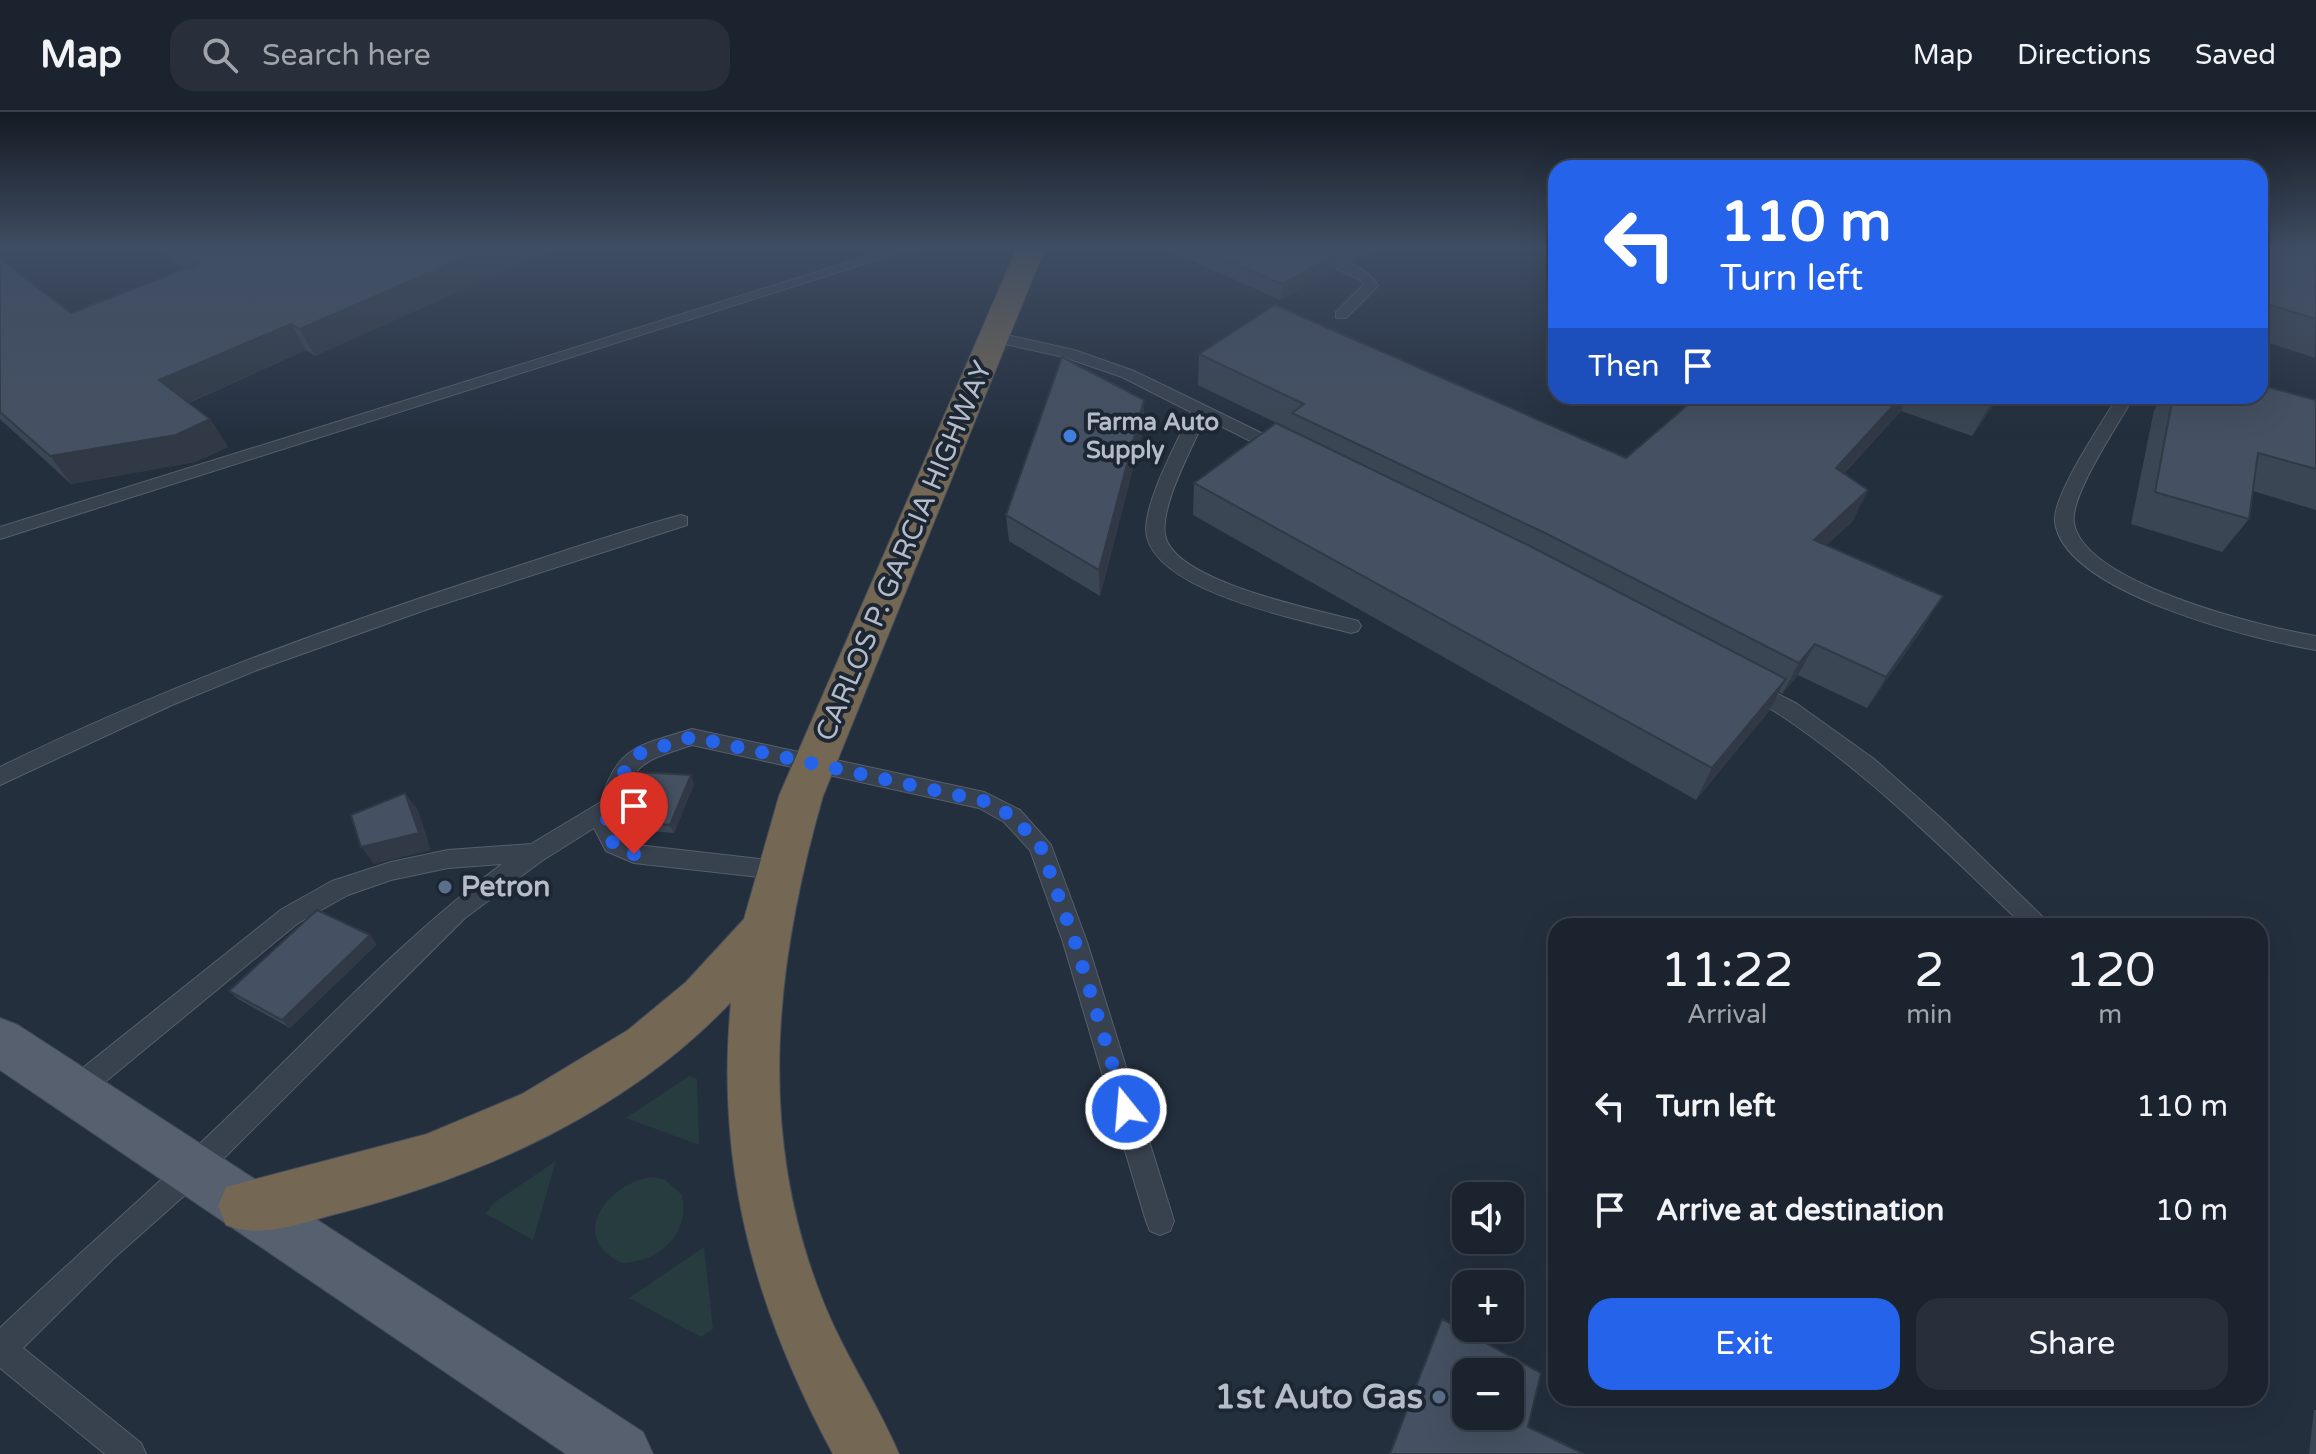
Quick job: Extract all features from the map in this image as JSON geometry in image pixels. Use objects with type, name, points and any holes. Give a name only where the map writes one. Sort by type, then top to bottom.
[{"type":"highway","name":"CARLOS P. GARCIA HIGHWAY","points":[[867,1454],[820,1372],[802,1332],[777,1258],[765,1209],[752,1078],[754,1011],[764,930],[777,870],[813,766],[1004,311]]},
{"type":"highway","points":[[246,1206],[316,1194],[414,1165],[467,1147],[569,1097],[627,1059],[685,1013],[764,930]]},
{"type":"main road","points":[[0,1041],[621,1454]]},
{"type":"lane","points":[[0,533],[708,311]]},
{"type":"lane","points":[[1341,315],[1346,311]]},
{"type":"lane","points":[[993,337],[1098,363],[1300,459]]},
{"type":"lane","points":[[2122,404],[2071,495],[2064,520],[2066,537],[2092,561],[2173,605],[2231,626],[2316,643]]},
{"type":"lane","points":[[1200,410],[1159,515],[1156,538],[1165,556],[1183,570],[1211,583],[1351,626]]},
{"type":"lane","points":[[0,777],[138,710],[274,654],[681,521]]},
{"type":"lane","points":[[1728,675],[1806,719],[1852,753],[2031,918]]},
{"type":"lane","points":[[777,870],[634,854],[614,845],[605,827],[617,782],[638,754],[692,737],[813,766],[984,801],[1012,816],[1040,845],[1075,942],[1160,1221]]},
{"type":"lane","points":[[130,1454],[0,1349],[104,1248],[193,1170],[457,911],[535,853],[610,807]]},
{"type":"lane","points":[[74,1091],[290,916],[340,888],[391,871],[448,859],[535,853]]},
{"type":"green space","points":[[689,1076],[697,1079],[699,1145],[626,1118]]},
{"type":"green space","points":[[556,1161],[533,1240],[486,1214],[492,1204]]},
{"type":"green space","points":[[650,1177],[664,1179],[682,1195],[682,1222],[677,1233],[660,1251],[622,1263],[606,1252],[597,1240],[595,1227],[599,1214],[619,1190]]},
{"type":"green space","points":[[704,1247],[713,1329],[701,1337],[629,1298]]},
{"type":"building","points":[[0,311],[342,311],[300,329],[291,324],[159,380],[210,419],[176,435],[50,456],[0,412]]},
{"type":"building","points":[[1266,311],[1288,311],[1626,458],[1689,404],[1895,404],[1836,468],[1868,490],[1814,540],[1943,596],[1886,677],[1815,644],[1799,663],[1545,533],[1292,413],[1304,404],[1199,354]]},
{"type":"building","points":[[2288,311],[2316,311],[2316,319]]},
{"type":"building","points":[[1062,357],[1144,400],[1099,570],[1006,515]]},
{"type":"building","points":[[2268,387],[2316,400],[2316,469],[2258,453],[2249,519],[2155,492],[2172,404],[2268,404]]},
{"type":"building","points":[[1276,423],[1528,545],[1786,679],[1712,768],[1194,483]]},
{"type":"building","points":[[637,772],[691,775],[670,825],[616,820]]},
{"type":"building","points":[[405,793],[419,833],[361,847],[351,815]]},
{"type":"building","points":[[317,910],[370,935],[282,1020],[229,991]]},
{"type":"building","name":"1st Auto Gas","points":[[1442,1319],[1452,1324],[1452,1342],[1484,1342],[1514,1358],[1452,1358],[1452,1430],[1524,1430],[1524,1364],[1541,1373],[1528,1427],[1584,1454],[1390,1454]]},
{"type":"place","name":"Farma Auto Supply","points":[[1070,436]]},
{"type":"place","name":"Petron","points":[[445,887]]},
{"type":"place","name":"1st Auto Gas","points":[[1439,1397]]},
{"type":"route","points":[[634,854],[614,845],[605,827],[617,782],[638,754],[692,737],[885,782],[984,801],[1012,816],[1040,845],[1075,942],[1126,1109]]}]
